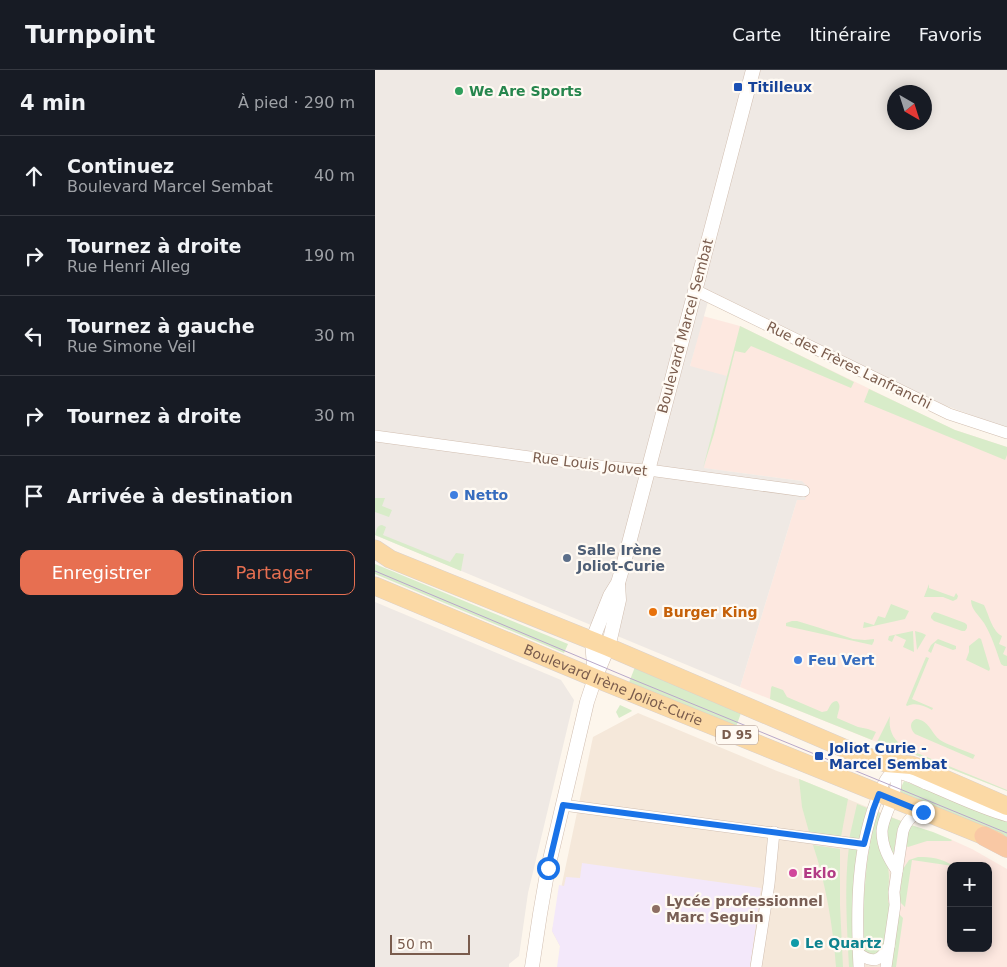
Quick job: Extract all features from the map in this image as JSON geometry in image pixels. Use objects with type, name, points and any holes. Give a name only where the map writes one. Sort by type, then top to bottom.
[{"type":"highway","points":[[984,836],[1007,846]]},
{"type":"main road","name":"D 95","points":[[375,549],[383,556],[600,644],[891,768],[917,767],[1007,806]]},
{"type":"main road","name":"Boulevard Irène Joliot-Curie","points":[[375,586],[595,678],[984,836]]},
{"type":"street","name":"Boulevard Marcel Sembat","points":[[532,967],[548,868],[587,702],[595,678],[610,596],[618,583],[753,70]]},
{"type":"street","name":"Rue des Frères Lanfranchi","points":[[695,290],[949,414],[1007,433]]},
{"type":"street","name":"Rue Louis Jouvet","points":[[375,436],[589,465],[804,490]]},
{"type":"street","points":[[897,871],[887,854],[882,836],[888,775],[891,768],[1007,816]]},
{"type":"street","points":[[859,967],[858,892],[864,844],[873,810],[886,796]]},
{"type":"street","points":[[563,805],[864,844]]},
{"type":"street","points":[[886,967],[903,831],[905,824],[916,814],[923,812]]},
{"type":"street","points":[[757,967],[769,884],[774,832]]},
{"type":"street","points":[[859,954],[870,960],[876,960],[889,946]]},
{"type":"shaded area","points":[[375,70],[1007,70],[1007,428],[944,405],[711,291],[690,366],[727,376],[704,468],[802,481],[809,488],[805,500],[797,500],[740,687],[375,535]]},
{"type":"shaded area","points":[[703,316],[740,326],[955,430],[1007,447],[1007,791],[913,754],[884,745],[740,687],[797,500],[805,500],[802,481],[703,468],[690,366]]},
{"type":"shaded area","points":[[375,602],[561,680],[574,700],[528,893],[519,956],[509,964],[509,967],[375,967]]},
{"type":"shaded area","points":[[638,713],[911,825],[908,833],[888,967],[559,967],[560,946],[552,931],[593,737]]},
{"type":"shaded area","points":[[911,825],[972,849],[1007,869],[1007,967],[888,967],[908,833]]},
{"type":"shaded area","name":"Lycée professionnel Marc Seguin","points":[[582,863],[761,888],[750,967],[557,967],[560,946],[552,931],[559,885],[564,886],[566,877],[580,878]]},
{"type":"green space","points":[[740,326],[854,382],[851,388],[751,346],[745,353],[735,351],[714,434],[703,468]]},
{"type":"green space","points":[[869,389],[955,430],[1007,447],[1005,460],[864,402]]},
{"type":"green space","points":[[375,498],[385,498],[382,506],[392,510],[389,517],[375,512]]},
{"type":"green space","points":[[382,525],[386,527],[383,535],[450,562],[456,553],[464,554],[461,571],[375,535],[378,527]]},
{"type":"green space","points":[[375,564],[568,644],[564,653],[375,574]]},
{"type":"green space","points":[[929,584],[929,588],[954,597],[956,593],[957,599],[953,601],[943,597],[924,597]]},
{"type":"green space","points":[[971,600],[984,605],[993,627],[1002,636],[999,644],[1006,647],[1003,654],[1007,656],[1007,666],[1001,664],[994,643],[984,623],[974,610]]},
{"type":"green space","points":[[891,604],[909,611],[905,619],[863,628],[864,622],[874,625],[878,616],[885,618]]},
{"type":"green space","points":[[934,612],[965,623],[967,628],[965,631],[962,631],[934,621],[931,616]]},
{"type":"green space","points":[[792,621],[853,639],[874,639],[874,641],[872,645],[786,626],[786,623]]},
{"type":"green space","points":[[913,631],[914,652],[903,647],[906,640],[895,635],[892,642],[888,640],[889,636]]},
{"type":"green space","points":[[915,631],[926,635],[917,650]]},
{"type":"green space","points":[[979,638],[981,639],[989,671],[966,660],[969,646]]},
{"type":"green space","points":[[938,639],[956,646],[956,649],[953,650],[935,643],[931,653],[928,651],[931,645]]},
{"type":"green space","points":[[926,657],[929,658],[912,699],[933,708],[932,710],[920,705],[906,705]]},
{"type":"green space","points":[[635,667],[741,713],[736,727],[628,685]]},
{"type":"green space","points":[[772,686],[783,690],[787,697],[822,712],[827,711],[832,703],[837,701],[839,707],[837,718],[876,732],[872,740],[770,699]]},
{"type":"green space","points":[[620,705],[632,711],[619,718],[616,712]]},
{"type":"green space","points":[[890,716],[892,734],[897,742],[905,748],[1007,791],[877,742]]},
{"type":"green space","points":[[916,719],[927,724],[940,740],[975,755],[973,759],[915,734],[911,726],[912,722]]},
{"type":"green space","points":[[799,779],[848,799],[841,837],[809,832],[802,807]]},
{"type":"green space","points":[[904,781],[1007,822],[1007,839],[898,794]]},
{"type":"green space","points":[[857,804],[867,808],[858,840],[849,839]]},
{"type":"green space","points":[[878,812],[882,814],[889,876],[888,902],[892,908],[884,946],[875,956],[864,951],[863,918],[868,857]]},
{"type":"green space","points":[[890,817],[901,821],[893,856],[886,837]]},
{"type":"green space","points":[[911,825],[952,840],[927,841],[908,847],[906,846]]},
{"type":"green space","points":[[813,845],[840,849],[843,967],[836,967],[828,905]]},
{"type":"green space","points":[[849,846],[858,850],[853,901],[854,967],[849,967],[847,921],[846,891]]},
{"type":"green space","points":[[927,857],[945,861],[947,865],[912,860],[905,907],[899,900],[903,869],[909,860]]},
{"type":"green space","points":[[899,914],[903,918],[896,967],[888,967]]},
{"type":"tram line","points":[[375,571],[1007,833]]},
{"type":"place","name":"Titilleux","points":[[738,87]]},
{"type":"place","name":"We Are Sports","points":[[459,91]]},
{"type":"place","name":"Netto","points":[[454,495]]},
{"type":"place","name":"Salle Irène Joliot-Curie","points":[[567,558]]},
{"type":"place","name":"Burger King","points":[[653,612]]},
{"type":"place","name":"Feu Vert","points":[[798,660]]},
{"type":"place","name":"Joliot Curie - Marcel Sembat","points":[[819,756]]},
{"type":"place","name":"Eklo","points":[[793,873]]},
{"type":"place","name":"Lycée professionnel Marc Seguin","points":[[656,909]]},
{"type":"place","name":"Le Quartz","points":[[795,943]]},
{"type":"route","points":[[548,868],[563,805],[864,844],[879,794],[923,812]]}]
